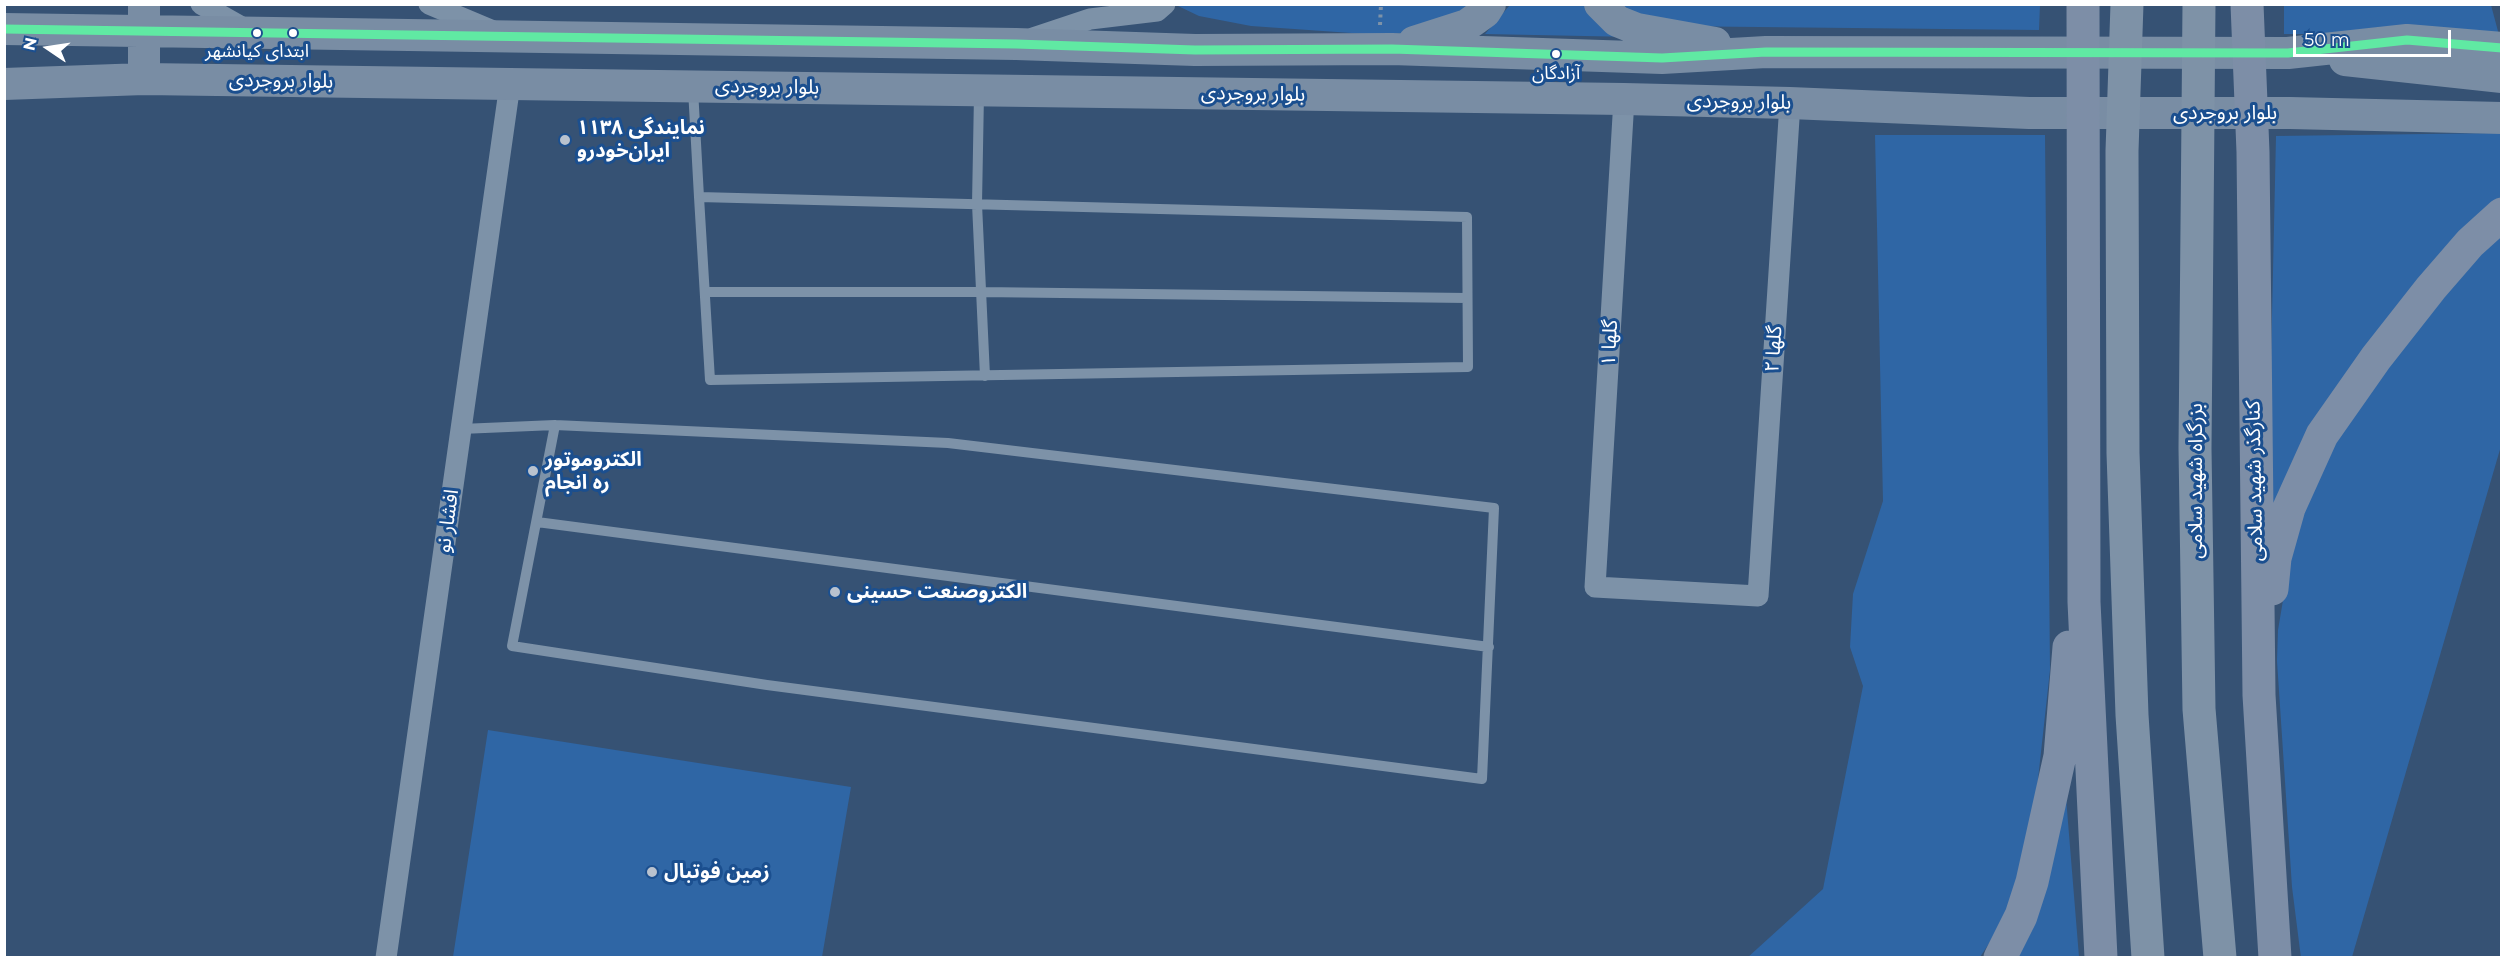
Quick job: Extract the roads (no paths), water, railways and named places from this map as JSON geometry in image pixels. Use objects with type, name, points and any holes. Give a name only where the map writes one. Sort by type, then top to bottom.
[{"type":"highway","points":[[2127,4],[2122,151],[2123,453],[2132,715],[2148,957]]},
{"type":"highway","name":"بزرگراه شهید سلامی","points":[[2199,4],[2195,448],[2199,709],[2220,957]]},
{"type":"main road","points":[[1386,42],[1467,25],[1485,12],[1490,4]]},
{"type":"main road","points":[[1600,4],[1617,21],[1637,29],[1766,52]]},
{"type":"main road","points":[[2083,4],[2084,602],[2101,957]]},
{"type":"main road","name":"کنارگذر شهید سلامی","points":[[2247,4],[2253,152],[2259,695],[2275,957]]},
{"type":"main road","points":[[144,17],[144,79]]},
{"type":"main road","points":[[4,29],[144,17],[251,32],[1016,44],[1195,50],[1386,42],[1662,58],[1766,52],[2288,53],[2407,40],[2502,48]]},
{"type":"main road","points":[[2288,53],[2502,77]]},
{"type":"main road","name":"بلوار بروجردی","points":[[4,84],[144,79],[693,86],[1624,99],[2030,113],[2290,113],[2502,117]]},
{"type":"main road","points":[[2259,695],[2275,558],[2289,508],[2322,435],[2376,358],[2432,288],[2470,243],[2502,214]]},
{"type":"main road","points":[[2000,957],[2021,916],[2032,882],[2060,756],[2068,650],[2084,602]]},
{"type":"main road","points":[[2268,866],[2289,957]]},
{"type":"street","points":[[201,4],[251,32]]},
{"type":"street","points":[[429,4],[504,36]]},
{"type":"street","points":[[1016,44],[1089,20],[1157,11],[1165,4]]},
{"type":"street","name":"افشار نو","points":[[386,957],[510,84]]},
{"type":"street","name":"گلها ۱","points":[[1624,99],[1595,586],[1758,596]]},
{"type":"street","name":"گلها ۲","points":[[1758,596],[1790,103]]},
{"type":"lane","points":[[693,86],[699,196],[710,380],[1467,367],[1467,217],[699,196]]},
{"type":"lane","points":[[979,90],[977,204],[985,376]]},
{"type":"lane","points":[[705,292],[981,292],[1467,298]]},
{"type":"lane","points":[[461,429],[555,425],[948,443],[1494,508],[1482,779],[767,685],[512,646],[555,425]]},
{"type":"lane","points":[[537,522],[1489,647]]},
{"type":"place","name":"ابتدای کیانشهر","points":[[257,33]]},
{"type":"place","name":"آزادگان","points":[[1556,54]]},
{"type":"place","name":"نمایندگی ۱۱۳۸ ایران‌خودرو","points":[[565,140]]},
{"type":"place","name":"الکتروموتور ره انجام","points":[[533,471]]},
{"type":"place","name":"الکتروصنعت حسینی","points":[[835,592]]},
{"type":"place","name":"زمین فوتبال","points":[[652,872]]}]
